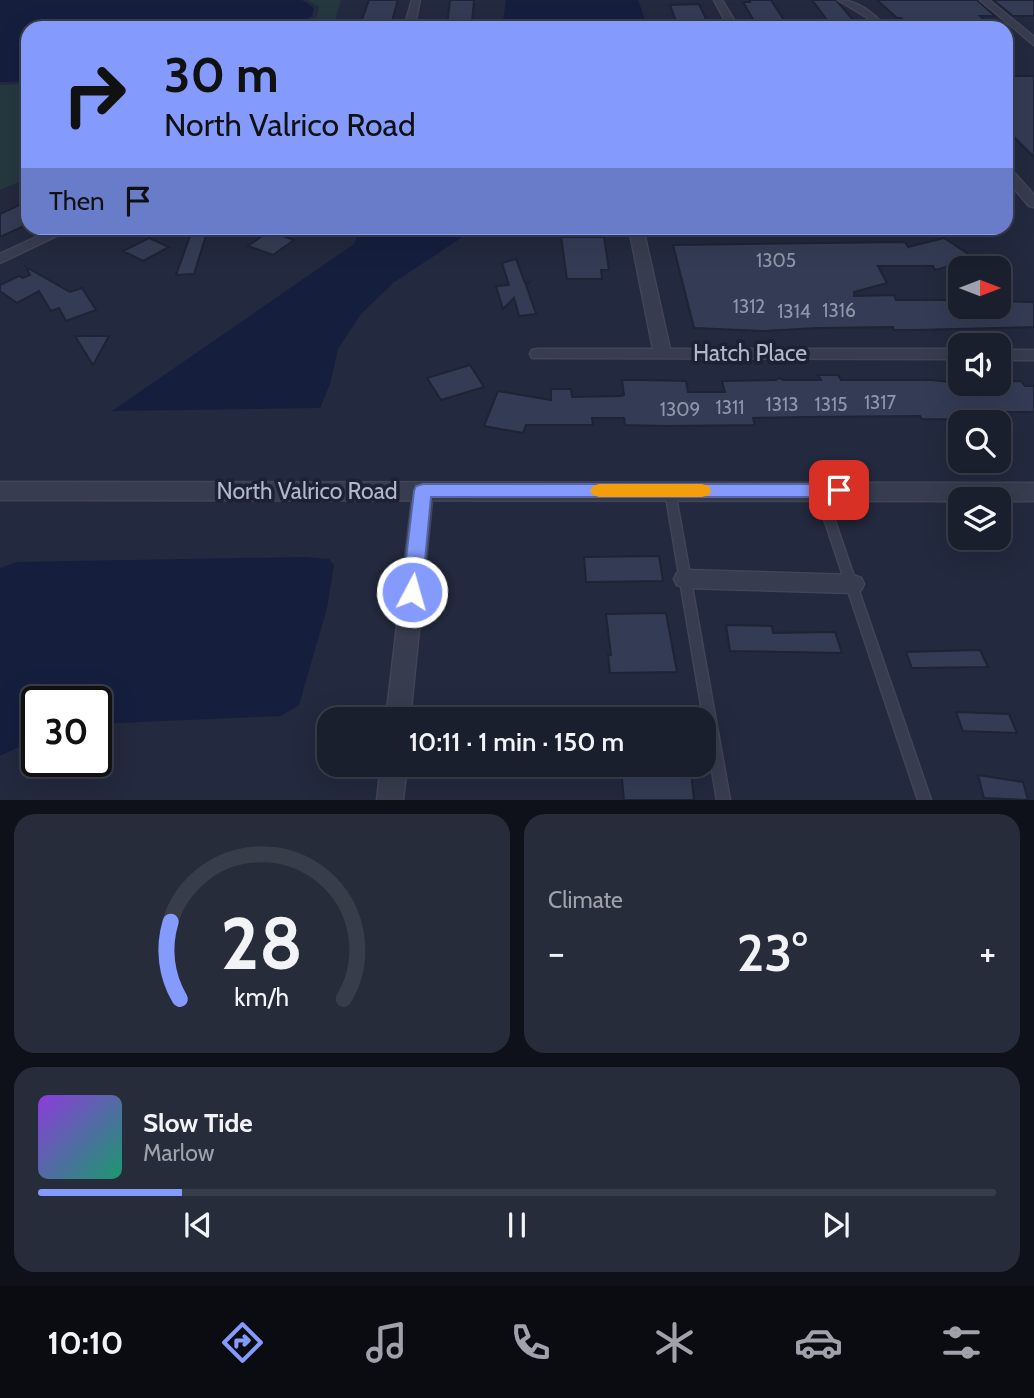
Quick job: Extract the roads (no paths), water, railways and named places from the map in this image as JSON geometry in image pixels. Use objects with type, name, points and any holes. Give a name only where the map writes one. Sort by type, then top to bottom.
[{"type":"street","points":[[411,21],[416,0]]},
{"type":"street","points":[[718,0],[730,21]]},
{"type":"street","points":[[842,0],[875,21]]},
{"type":"street","points":[[984,0],[1008,21]]},
{"type":"street","points":[[1013,25],[1034,43]]},
{"type":"street","points":[[1013,179],[1034,203]]},
{"type":"street","points":[[0,259],[51,235]]},
{"type":"street","points":[[637,235],[662,352]]},
{"type":"street","name":"Hatch Place","points":[[538,354],[948,354]]},
{"type":"street","points":[[1011,355],[1034,355]]},
{"type":"street","name":"North Valrico Road","points":[[0,491],[1034,492]]},
{"type":"street","points":[[399,707],[423,491]]},
{"type":"street","points":[[685,579],[853,584]]},
{"type":"street","points":[[390,800],[393,777]]},
{"type":"lane","points":[[820,490],[925,800]]},
{"type":"lane","points":[[670,491],[724,800]]},
{"type":"water","points":[[0,0],[302,0],[314,8],[312,16],[301,21],[21,21],[21,81],[0,82]]},
{"type":"water","points":[[506,0],[638,0],[646,21],[503,21]]},
{"type":"water","points":[[358,235],[465,235],[393,283],[361,314],[338,349],[330,384],[320,408],[112,411],[354,244]]},
{"type":"water","points":[[305,557],[329,559],[334,565],[327,608],[299,705],[281,716],[112,723],[112,686],[21,686],[21,746],[0,756],[0,568],[17,562]]}]
